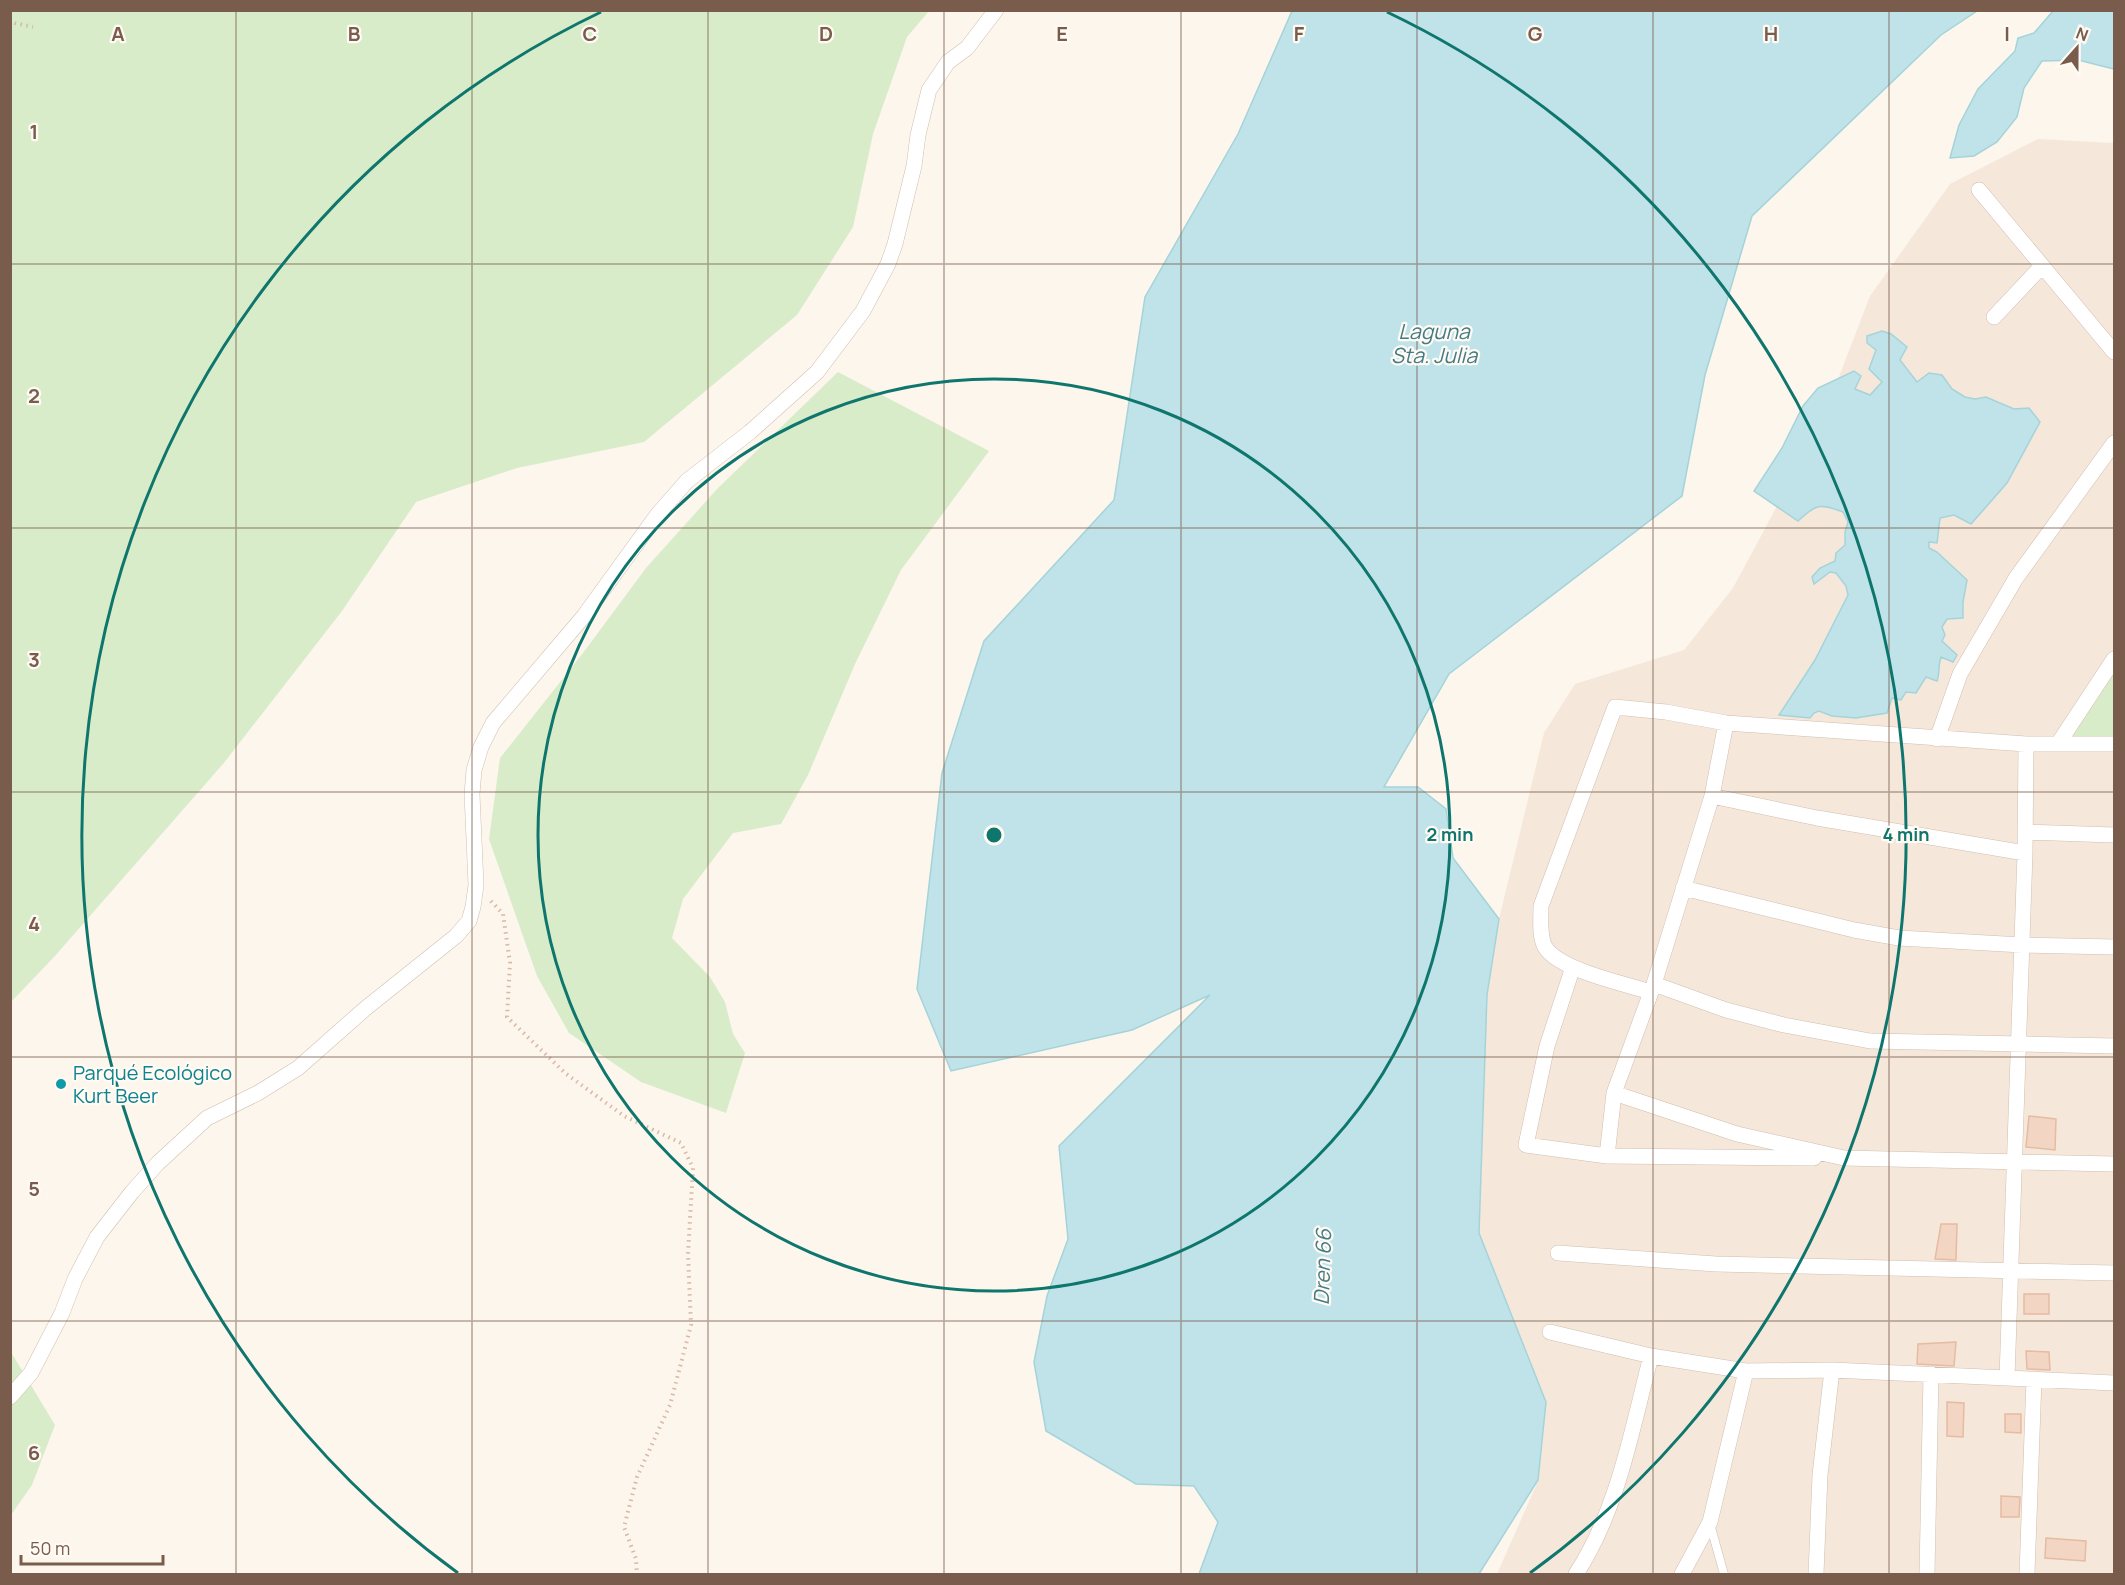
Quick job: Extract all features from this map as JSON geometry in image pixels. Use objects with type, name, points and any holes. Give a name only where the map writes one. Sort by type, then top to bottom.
[{"type":"street","points":[[10,1397],[31,1373],[97,1237],[152,1170],[207,1118],[258,1093],[298,1068],[366,1008],[456,936],[469,921],[476,885],[472,794],[474,770],[481,747],[493,723],[584,616],[658,514],[687,481],[750,432],[817,372],[862,311],[888,264],[895,244],[929,90],[948,62],[967,48],[996,10]]},
{"type":"street","points":[[1978,190],[2115,352]]},
{"type":"street","points":[[1994,316],[2042,266]]},
{"type":"street","points":[[1937,739],[1960,674],[2016,578],[2115,442]]},
{"type":"street","points":[[2058,744],[2115,659]]},
{"type":"street","points":[[2115,744],[2025,744],[1937,739],[1725,723],[1666,712],[1615,707],[1541,906],[1541,928],[1545,946],[1555,958],[1573,967],[1784,1025],[1870,1041],[2115,1046]]},
{"type":"street","points":[[1607,1156],[1614,1093],[1653,988],[1712,796],[1725,723]]},
{"type":"street","points":[[2007,1378],[2025,853],[2025,744]]},
{"type":"street","points":[[1712,796],[1817,818],[2025,853]]},
{"type":"street","points":[[2025,832],[2115,835]]},
{"type":"street","points":[[1683,888],[1854,930],[1899,938],[2022,945],[2115,946]]},
{"type":"street","points":[[1573,967],[1547,1046],[1526,1145],[1607,1156],[2115,1164]]},
{"type":"street","points":[[1614,1093],[1737,1134],[1844,1158]]},
{"type":"street","points":[[1558,1253],[1716,1264],[2115,1273]]},
{"type":"street","points":[[1550,1332],[1651,1356],[1746,1371],[1832,1370],[2115,1383]]},
{"type":"street","points":[[1576,1575],[1597,1538],[1608,1510],[1651,1356]]},
{"type":"street","points":[[1816,1575],[1820,1474],[1832,1370]]},
{"type":"street","points":[[1682,1575],[1710,1522],[1746,1371]]},
{"type":"street","points":[[1927,1575],[1931,1374]]},
{"type":"street","points":[[2027,1575],[2034,1379]]},
{"type":"lane","points":[[1710,1522],[1724,1575]]},
{"type":"path","points":[[10,19],[15,23],[33,27]]},
{"type":"path","points":[[476,885],[503,914],[510,963],[507,1017],[565,1073],[624,1116],[681,1143],[693,1168],[688,1254],[691,1325],[670,1405],[637,1477],[624,1527],[636,1559],[637,1575]]},
{"type":"shaded area","points":[[2038,139],[2114,143],[2114,1574],[1497,1574],[1538,1481],[1546,1402],[1479,1233],[1487,995],[1499,919],[1544,733],[1575,684],[1684,650],[1733,588],[1820,426],[1870,296],[1950,184]]},
{"type":"green space","points":[[11,10],[929,11],[907,37],[873,134],[853,227],[797,315],[644,442],[517,468],[416,502],[342,611],[223,764],[54,957],[11,1002]]},
{"type":"green space","points":[[838,372],[989,451],[901,570],[855,664],[808,775],[781,824],[733,833],[683,899],[672,938],[710,977],[725,1002],[733,1034],[745,1053],[726,1113],[641,1082],[569,1033],[537,976],[489,839],[500,758],[583,653],[646,568],[717,489]]},
{"type":"green space","points":[[2114,670],[2114,737],[2070,738]]},
{"type":"green space","points":[[11,1352],[55,1425],[32,1485],[11,1515]]},
{"type":"water","name":"Laguna Sta. Julia","points":[[1292,11],[1977,11],[1941,35],[1752,216],[1705,375],[1682,496],[1449,674],[1384,787],[1418,787],[1446,809],[1453,858],[1499,919],[1487,995],[1479,1233],[1546,1402],[1538,1480],[1479,1574],[1199,1574],[1218,1522],[1194,1486],[1136,1484],[1046,1431],[1034,1362],[1047,1296],[1068,1239],[1059,1146],[1210,995],[1132,1030],[951,1071],[917,989],[942,773],[984,641],[1114,500],[1145,297],[1238,134]]},
{"type":"water","points":[[2053,11],[2114,11],[2114,69],[2078,60],[2042,61],[2024,88],[2017,117],[1997,142],[1974,156],[1950,158],[1959,125],[1978,89],[2015,51],[2018,38],[2034,33]]},
{"type":"water","points":[[1882,331],[1891,334],[1907,347],[1900,360],[1917,382],[1929,373],[1942,375],[1952,389],[1965,397],[1975,399],[1986,397],[2014,409],[2029,408],[2040,422],[2007,483],[1971,524],[1954,515],[1940,518],[1937,543],[1929,542],[1929,548],[1937,552],[1967,580],[1963,618],[1947,619],[1942,627],[1945,635],[1942,641],[1957,655],[1953,662],[1941,657],[1937,681],[1926,677],[1916,693],[1906,692],[1901,700],[1892,698],[1887,713],[1856,718],[1832,716],[1819,711],[1810,718],[1779,715],[1815,660],[1848,595],[1846,586],[1836,573],[1830,572],[1814,584],[1812,577],[1820,568],[1835,561],[1836,553],[1845,545],[1848,522],[1843,512],[1823,506],[1809,511],[1798,521],[1754,491],[1782,448],[1803,406],[1818,388],[1854,371],[1861,376],[1855,389],[1870,395],[1882,382],[1869,369],[1876,350],[1867,343],[1867,336]]},
{"type":"building","points":[[2029,1116],[2056,1119],[2055,1150],[2026,1147]]},
{"type":"building","points":[[1941,1224],[1957,1224],[1956,1260],[1935,1259]]},
{"type":"building","points":[[2024,1294],[2049,1294],[2049,1314],[2024,1314]]},
{"type":"building","points":[[1956,1342],[1954,1366],[1917,1364],[1918,1344]]},
{"type":"building","points":[[2026,1351],[2049,1352],[2050,1370],[2027,1369]]},
{"type":"building","points":[[1947,1402],[1964,1403],[1963,1437],[1947,1436]]},
{"type":"building","points":[[2005,1414],[2021,1414],[2021,1433],[2005,1432]]},
{"type":"building","points":[[2001,1496],[2020,1497],[2019,1517],[2001,1517]]},
{"type":"building","points":[[2046,1538],[2086,1541],[2085,1561],[2045,1558]]},
{"type":"place","name":"Parqué Ecológico Kurt Beer","points":[[61,1084]]},
{"type":"water label","name":"Dren 66","points":[[1322,1267]]}]
